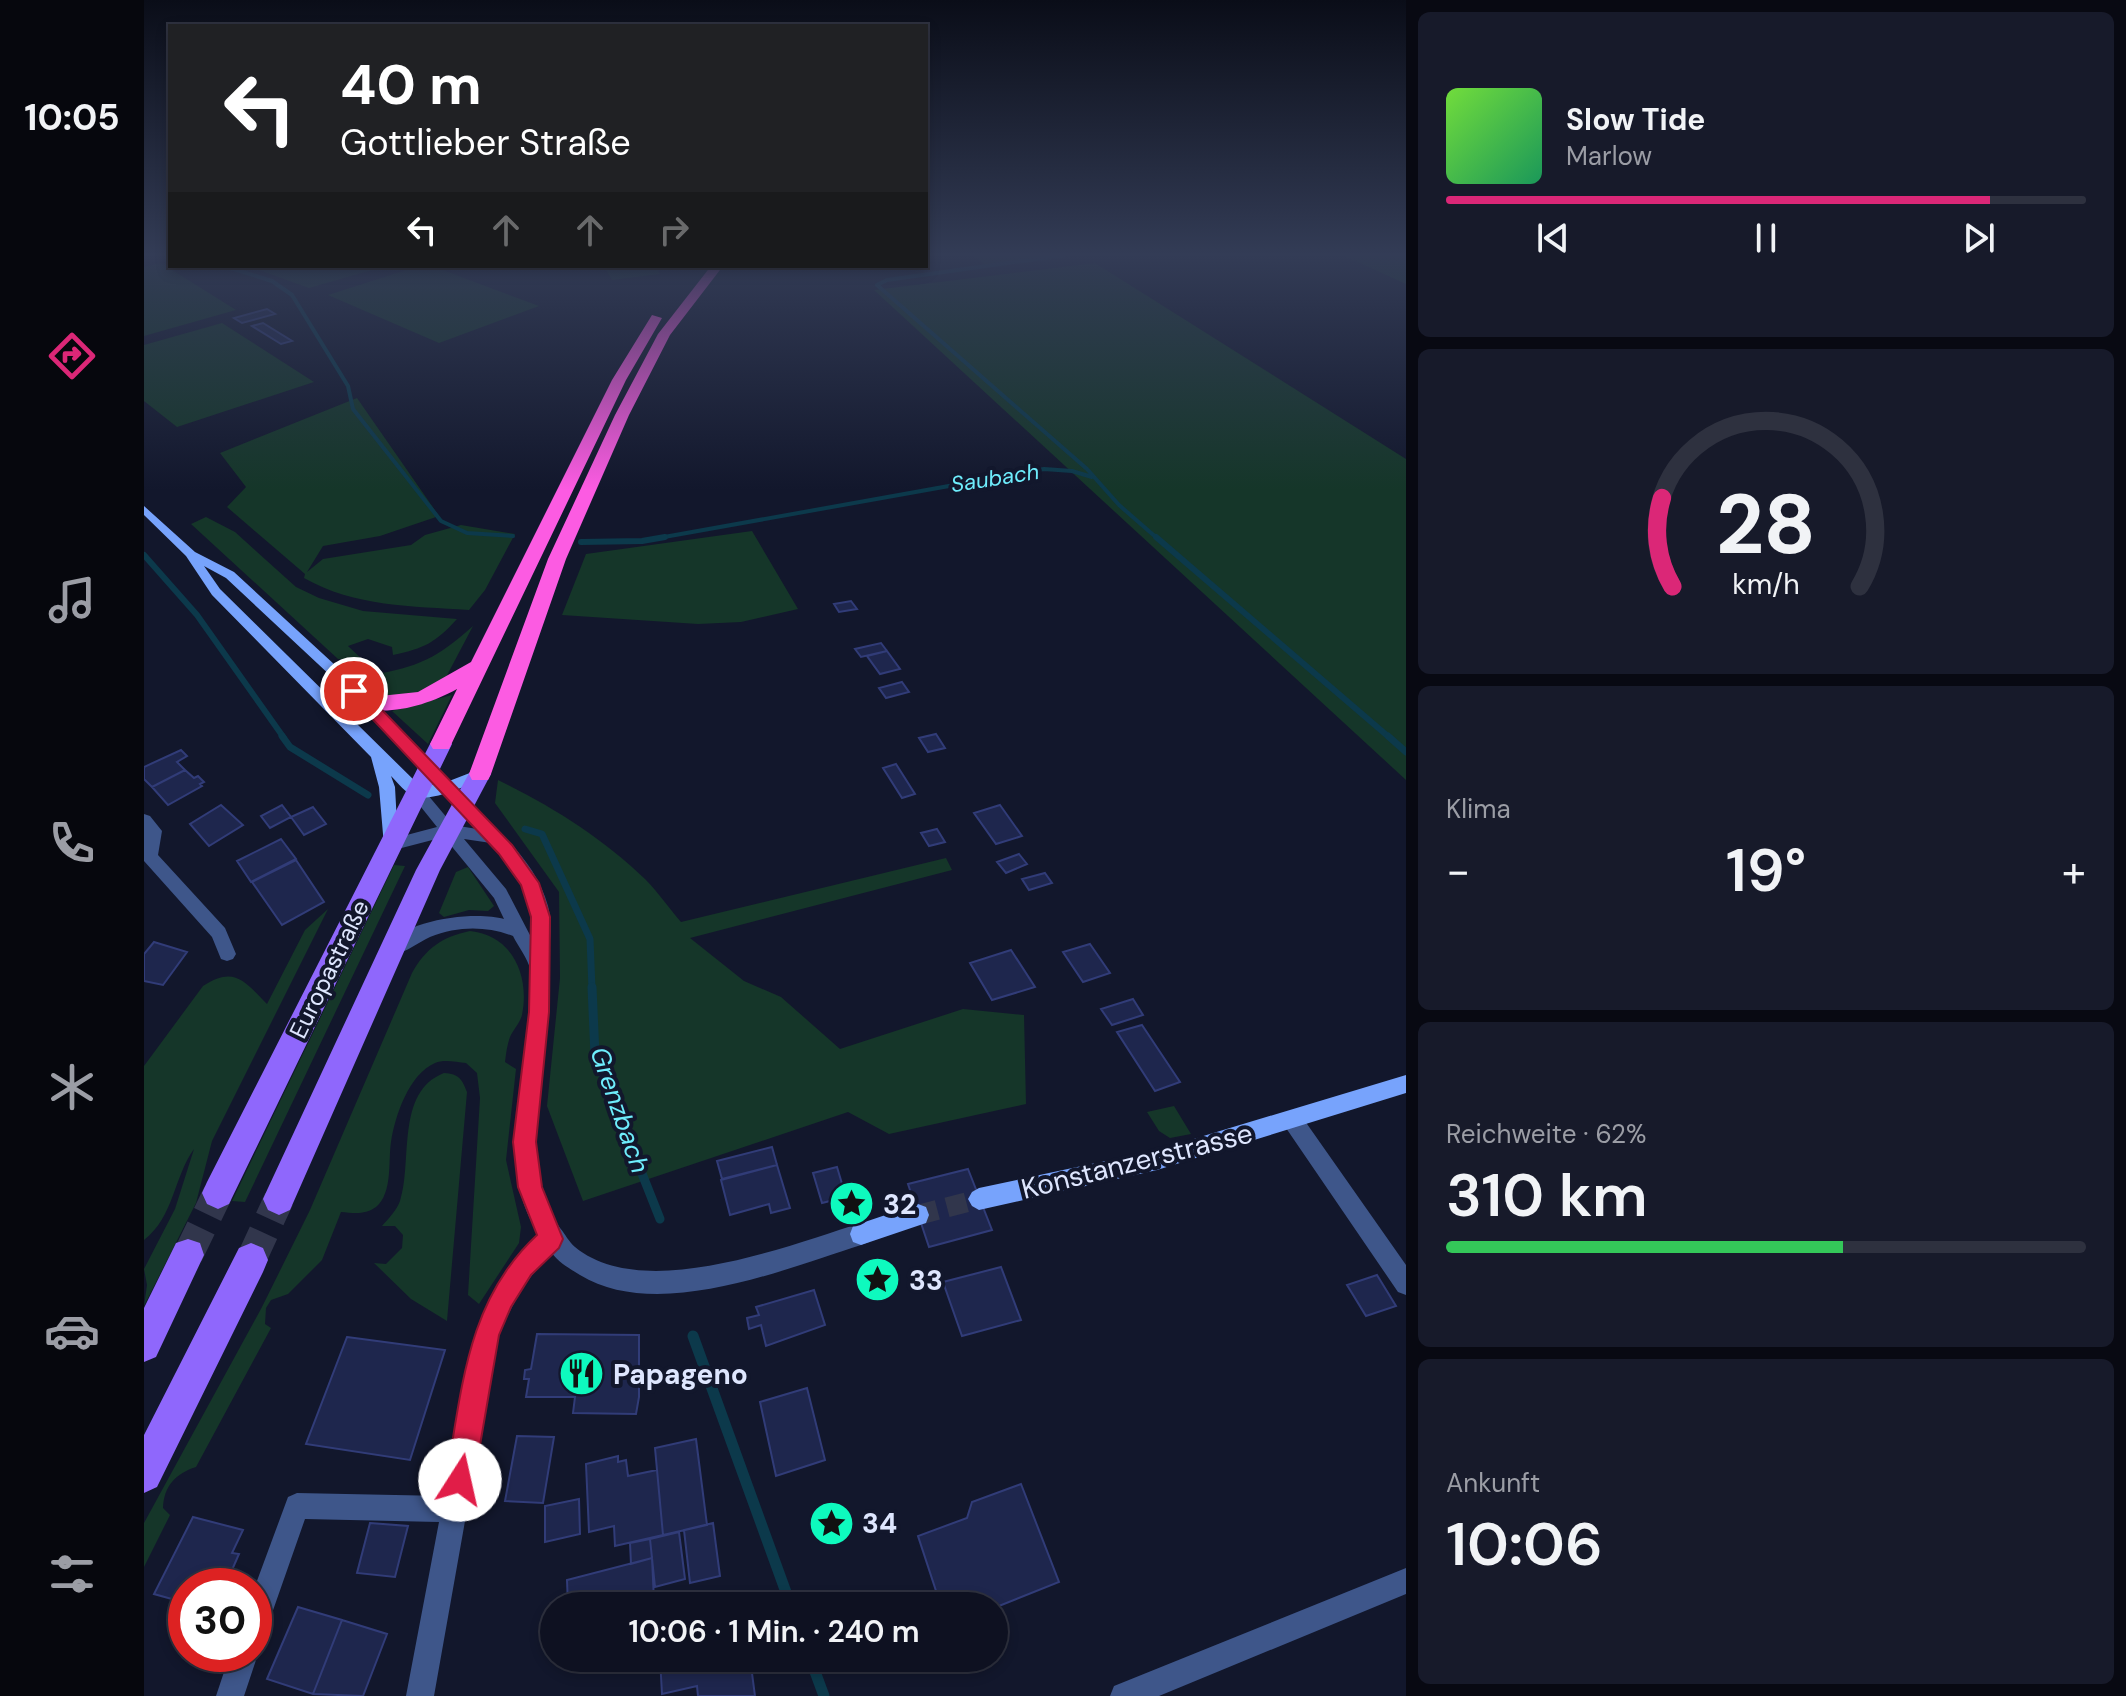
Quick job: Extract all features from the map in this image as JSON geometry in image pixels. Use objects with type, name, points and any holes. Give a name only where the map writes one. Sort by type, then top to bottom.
[{"type":"highway","points":[[441,744],[619,380],[648,332]]},
{"type":"highway","points":[[480,774],[557,559],[627,405],[665,332]]},
{"type":"highway","points":[[368,703],[421,700],[442,691],[478,666]]},
{"type":"main road","name":"Europastraße","points":[[218,1193],[441,744]]},
{"type":"main road","name":"Europastraße","points":[[279,1199],[447,830],[454,796],[480,774]]},
{"type":"main road","points":[[144,1345],[188,1255]]},
{"type":"main road","points":[[144,1474],[251,1260]]},
{"type":"street","points":[[144,509],[190,554],[216,592],[417,792],[500,894],[539,968]]},
{"type":"street","points":[[190,554],[230,575],[368,703],[518,865],[538,903],[541,933],[539,1012],[524,1142],[530,1187],[550,1239],[575,1261],[604,1276],[684,1283],[918,1215]]},
{"type":"street","points":[[373,751],[387,787],[390,845],[447,830],[495,838]]},
{"type":"street","points":[[417,792],[454,796]]},
{"type":"street","points":[[144,820],[154,831],[150,857],[219,933],[227,954]]},
{"type":"street","points":[[395,948],[426,931],[462,921],[503,924],[518,931]]},
{"type":"street","name":"Konstanzerstrasse","points":[[979,1199],[1157,1160],[1293,1121],[1406,1084]]},
{"type":"street","points":[[1293,1121],[1406,1284]]},
{"type":"street","points":[[420,1696],[486,1335],[501,1298],[522,1266],[550,1239]]},
{"type":"street","points":[[272,1576],[297,1506],[455,1509]]},
{"type":"street","points":[[1124,1696],[1406,1581]]},
{"type":"street","points":[[230,1696],[238,1672]]},
{"type":"green space","points":[[190,332],[236,332],[314,382],[177,427],[144,401],[144,345]]},
{"type":"green space","points":[[414,332],[468,332],[439,343]]},
{"type":"green space","points":[[920,332],[1205,332],[1406,459],[1406,780]]},
{"type":"green space","points":[[357,398],[439,516],[380,536],[323,546],[307,572],[323,559],[411,545],[425,535],[461,525],[515,534],[485,590],[469,610],[364,600],[323,588],[304,578],[305,574],[227,507],[246,487],[220,453]]},
{"type":"green space","points":[[206,517],[235,532],[296,587],[319,598],[363,611],[457,619],[436,639],[413,650],[393,655],[392,647],[368,639],[348,646],[364,661],[338,659],[191,524]]},
{"type":"green space","points":[[752,531],[798,609],[741,622],[698,624],[562,615],[586,554]]},
{"type":"green space","points":[[473,626],[444,681],[413,695],[384,696],[367,685],[371,675],[426,660]]},
{"type":"green space","points":[[452,695],[428,744],[392,711]]},
{"type":"green space","points":[[498,780],[594,836],[645,879],[681,922],[946,858],[952,870],[690,938],[744,981],[781,997],[840,1049],[963,1009],[1024,1015],[1026,1104],[889,1134],[848,1112],[583,1201],[547,1106],[560,978],[559,892],[495,803]]},
{"type":"green space","points":[[394,865],[405,866],[245,1202],[232,1201]]},
{"type":"green space","points":[[468,867],[494,906],[488,911],[469,910],[444,917],[439,913],[456,872]]},
{"type":"green space","points":[[328,909],[212,1141],[196,1203],[144,1306],[147,1285],[144,1269],[175,1209],[194,1149],[162,1220],[144,1240],[144,1066],[203,986],[214,980],[223,977],[239,979],[267,1004],[305,930]]},
{"type":"green space","points":[[470,931],[485,934],[507,949],[515,960],[523,986],[522,1015],[510,1037],[505,1062],[516,1069],[506,1160],[521,1227],[519,1243],[479,1304],[468,1295],[480,1098],[477,1073],[466,1063],[435,1063],[418,1076],[400,1108],[391,1142],[387,1185],[381,1201],[368,1211],[341,1212],[322,1260],[288,1294],[271,1300],[266,1308],[265,1324],[271,1328],[196,1467],[182,1473],[168,1487],[163,1508],[170,1515],[144,1567],[144,1523],[262,1307],[310,1210],[412,973],[436,945]]},
{"type":"green space","points":[[444,1073],[459,1078],[467,1092],[447,1321],[411,1299],[374,1263],[386,1264],[402,1248],[403,1235],[395,1226],[382,1226],[400,1201],[408,1130],[418,1096],[429,1082]]},
{"type":"green space","points":[[1174,1106],[1191,1134],[1170,1138],[1159,1131],[1147,1112]]},
{"type":"building","points":[[262,332],[278,332],[292,341],[281,344]]},
{"type":"building","points":[[851,601],[857,609],[839,612],[834,604]]},
{"type":"building","points":[[881,643],[887,651],[861,657],[855,649]]},
{"type":"building","points":[[887,651],[900,669],[880,674],[867,656]]},
{"type":"building","points":[[902,682],[909,692],[886,698],[879,688]]},
{"type":"building","points":[[936,734],[945,748],[928,752],[919,738]]},
{"type":"building","points":[[181,750],[187,756],[177,762],[185,770],[152,787],[144,779],[144,767]]},
{"type":"building","points":[[896,764],[915,794],[902,798],[883,768]]},
{"type":"building","points":[[185,770],[204,782],[168,805],[152,787]]},
{"type":"building","points":[[221,805],[243,825],[209,846],[190,824]]},
{"type":"building","points":[[282,805],[291,817],[270,828],[261,816]]},
{"type":"building","points":[[1000,805],[1022,836],[996,844],[974,813]]},
{"type":"building","points":[[313,807],[326,824],[304,835],[291,817]]},
{"type":"building","points":[[937,829],[945,842],[929,846],[921,833]]},
{"type":"building","points":[[281,839],[296,859],[251,882],[237,861]]},
{"type":"building","points":[[1019,854],[1027,864],[1006,873],[997,862]]},
{"type":"building","points":[[296,860],[324,902],[282,925],[252,882]]},
{"type":"building","points":[[1045,873],[1052,883],[1029,890],[1022,879]]},
{"type":"building","points":[[154,942],[187,952],[163,985],[144,981],[144,954]]},
{"type":"building","points":[[1090,944],[1110,973],[1083,982],[1063,952]]},
{"type":"building","points":[[1011,950],[1035,987],[992,1000],[970,963]]},
{"type":"building","points":[[1133,999],[1143,1015],[1112,1025],[1101,1009]]},
{"type":"building","points":[[1142,1025],[1180,1082],[1155,1091],[1117,1032]]},
{"type":"building","points":[[772,1147],[777,1165],[722,1179],[717,1161]]},
{"type":"building","points":[[777,1165],[790,1208],[771,1213],[769,1204],[730,1215],[721,1180]]},
{"type":"building","points":[[837,1167],[846,1197],[822,1203],[813,1173]]},
{"type":"building","points":[[968,1169],[992,1230],[929,1247],[908,1184]]},
{"type":"building","points":[[1001,1267],[1021,1320],[962,1336],[943,1282]]},
{"type":"building","points":[[1377,1275],[1396,1306],[1366,1316],[1347,1285]]},
{"type":"building","points":[[814,1290],[825,1325],[766,1346],[761,1325],[749,1329],[747,1318],[759,1315],[756,1307]]},
{"type":"building","name":"Papageno","points":[[537,1334],[639,1335],[636,1414],[573,1413],[575,1397],[526,1397],[529,1379],[524,1379],[525,1370],[531,1369]]},
{"type":"building","points":[[347,1337],[445,1350],[410,1460],[306,1444]]},
{"type":"building","points":[[807,1388],[825,1460],[776,1476],[760,1402]]},
{"type":"building","points":[[517,1436],[554,1437],[543,1503],[505,1501]]},
{"type":"building","points":[[696,1439],[707,1525],[663,1535],[655,1448]]},
{"type":"building","points":[[618,1456],[618,1462],[626,1460],[628,1476],[657,1470],[663,1535],[615,1546],[614,1526],[589,1532],[586,1464]]},
{"type":"building","points":[[1021,1484],[1059,1582],[1008,1602],[1008,1592],[936,1592],[918,1536],[967,1518],[972,1502]]},
{"type":"building","points":[[579,1499],[580,1534],[545,1542],[545,1506]]},
{"type":"building","points":[[193,1517],[243,1530],[232,1553],[239,1554],[233,1568],[168,1568],[168,1598],[154,1594]]},
{"type":"building","points":[[370,1523],[408,1526],[395,1577],[357,1573]]},
{"type":"building","points":[[713,1523],[720,1576],[690,1583],[684,1530]]},
{"type":"building","points":[[679,1532],[685,1579],[655,1587],[650,1539]]},
{"type":"building","points":[[650,1539],[652,1558],[631,1564],[630,1543]]},
{"type":"building","points":[[652,1558],[654,1592],[567,1592],[567,1580]]},
{"type":"building","points":[[298,1607],[342,1620],[313,1694],[267,1679]]},
{"type":"building","points":[[342,1620],[387,1634],[363,1696],[313,1694]]},
{"type":"building","points":[[661,1672],[752,1672],[755,1696],[698,1696],[697,1686],[662,1694]]},
{"type":"waterway","name":"Saubach","points":[[315,332],[348,386],[353,409],[441,521],[467,533],[513,536]]},
{"type":"waterway","points":[[931,332],[1087,469],[1119,505],[1158,539]]},
{"type":"waterway","name":"Saubach","points":[[653,539],[1044,469],[1072,471],[1092,477]]},
{"type":"waterway","name":"Saubach","points":[[581,542],[642,541],[665,537]]},
{"type":"waterway","name":"Saubach","points":[[1156,537],[1390,738]]},
{"type":"waterway","name":"Grenzbach","points":[[144,555],[197,615],[284,738]]},
{"type":"waterway","name":"Grenzbach","points":[[282,736],[290,747],[368,795]]},
{"type":"waterway","name":"Saubach","points":[[1388,736],[1406,752]]},
{"type":"waterway","name":"Grenzbach","points":[[525,829],[542,834],[590,939],[592,989]]},
{"type":"waterway","name":"Grenzbach","points":[[592,987],[595,1055],[660,1219]]},
{"type":"waterway","name":"Grenzbach","points":[[693,1336],[786,1592]]},
{"type":"waterway","name":"Grenzbach","points":[[815,1672],[824,1696]]},
{"type":"tunnel","points":[[188,1255],[218,1193]]},
{"type":"tunnel","points":[[251,1260],[279,1199]]},
{"type":"tunnel","points":[[918,1215],[979,1199]]},
{"type":"place","name":"32","points":[[852,1204]]},
{"type":"place","name":"33","points":[[878,1280]]},
{"type":"place","name":"Papageno","points":[[582,1374]]},
{"type":"place","name":"34","points":[[831,1523]]},
{"type":"route","points":[[354,691],[413,749],[505,849],[529,883],[541,917],[539,1012],[524,1142],[530,1187],[550,1239],[522,1266],[501,1298],[486,1335],[460,1480]]}]
